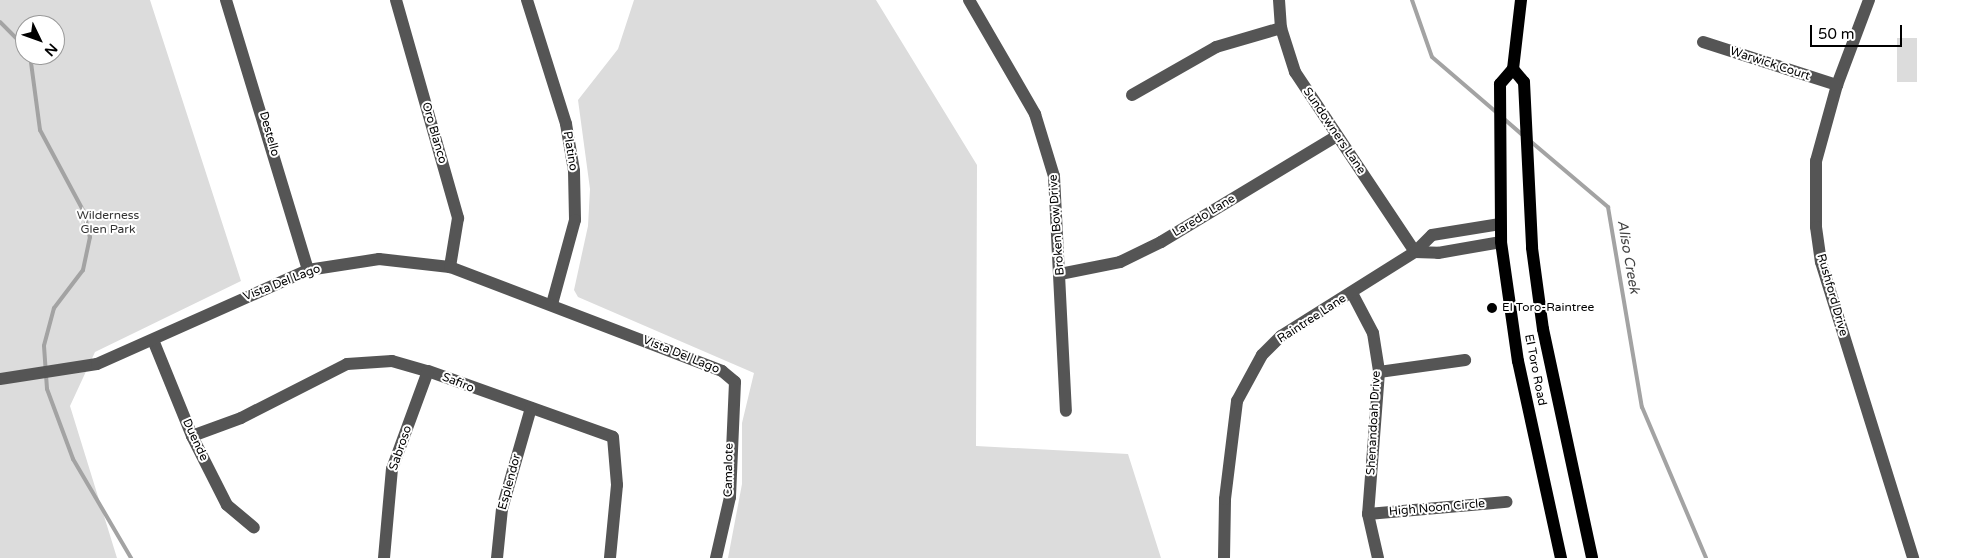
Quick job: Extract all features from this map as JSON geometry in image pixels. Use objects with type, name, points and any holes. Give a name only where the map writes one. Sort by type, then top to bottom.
[{"type":"main road","points":[[1513,69],[1521,0]]},
{"type":"main road","name":"El Toro Road","points":[[1561,558],[1518,361],[1501,242],[1498,156],[1500,84],[1513,69],[1524,82],[1528,176],[1543,329],[1592,558]]},
{"type":"street","name":"Destello","points":[[226,0],[308,270]]},
{"type":"street","name":"Oro Blanco","points":[[396,0],[458,218],[450,267]]},
{"type":"street","name":"Platino","points":[[527,0],[566,124],[574,171],[575,220],[552,304]]},
{"type":"street","name":"Broken Bow Drive","points":[[969,0],[1035,114],[1054,176],[1066,411]]},
{"type":"street","name":"Sundowners Lane","points":[[1279,0],[1281,28],[1295,72],[1415,252]]},
{"type":"street","name":"Rushford Drive","points":[[1869,0],[1837,85],[1816,161],[1813,194],[1821,262],[1914,558]]},
{"type":"street","points":[[1132,95],[1216,47],[1281,28]]},
{"type":"street","name":"Warwick Court","points":[[1703,42],[1837,85]]},
{"type":"street","name":"Laredo Lane","points":[[1060,274],[1120,262],[1161,242],[1337,136]]},
{"type":"street","name":"Raintree Lane","points":[[1224,558],[1234,424],[1246,378],[1281,336],[1415,252],[1432,235],[1500,224]]},
{"type":"street","points":[[1452,231],[1455,250]]},
{"type":"street","name":"Raintree Lane","points":[[1415,252],[1455,250],[1501,242]]},
{"type":"street","name":"Vista Del Lago","points":[[0,379],[62,372],[98,364],[308,270],[379,259],[450,267],[552,304],[722,371],[735,382]]},
{"type":"street","name":"Shenandoah Drive","points":[[1352,292],[1373,333],[1379,372],[1368,514],[1378,558]]},
{"type":"street","name":"Duende","points":[[153,340],[192,436],[227,505],[254,528]]},
{"type":"street","points":[[1379,372],[1465,360]]},
{"type":"street","name":"Safiro","points":[[192,436],[241,418],[347,364],[392,361],[428,371],[613,437],[617,485],[610,558]]},
{"type":"street","name":"Sabroso","points":[[384,558],[392,469],[428,371]]},
{"type":"street","name":"Camalote","points":[[716,558],[730,496],[735,382]]},
{"type":"street","name":"Esplendor","points":[[497,558],[502,509],[531,408]]},
{"type":"street","name":"High Noon Circle","points":[[1368,514],[1506,502]]},
{"type":"green space","name":"Wilderness Glen Park","points":[[0,0],[150,0],[241,281],[95,352],[70,406],[117,558],[0,558]]},
{"type":"green space","points":[[634,0],[876,0],[977,165],[976,446],[1128,454],[1161,558],[728,558],[742,484],[742,423],[754,373],[578,297],[574,290],[588,226],[590,189],[578,100],[618,49]]},
{"type":"green space","points":[[1897,38],[1917,38],[1917,82],[1897,82]]},
{"type":"waterway","name":"Aliso Creek","points":[[1412,0],[1432,57],[1497,113]]},
{"type":"waterway","points":[[0,22],[15,37]]},
{"type":"waterway","points":[[31,65],[40,130],[84,212],[90,237],[83,270],[54,308],[44,346],[47,389],[73,459],[131,558]]},
{"type":"waterway","name":"Aliso Creek","points":[[1503,118],[1524,136]]},
{"type":"waterway","name":"Aliso Creek","points":[[1529,140],[1608,207],[1642,407],[1706,558]]},
{"type":"place","name":"El Toro-Raintree","points":[[1492,308]]}]
